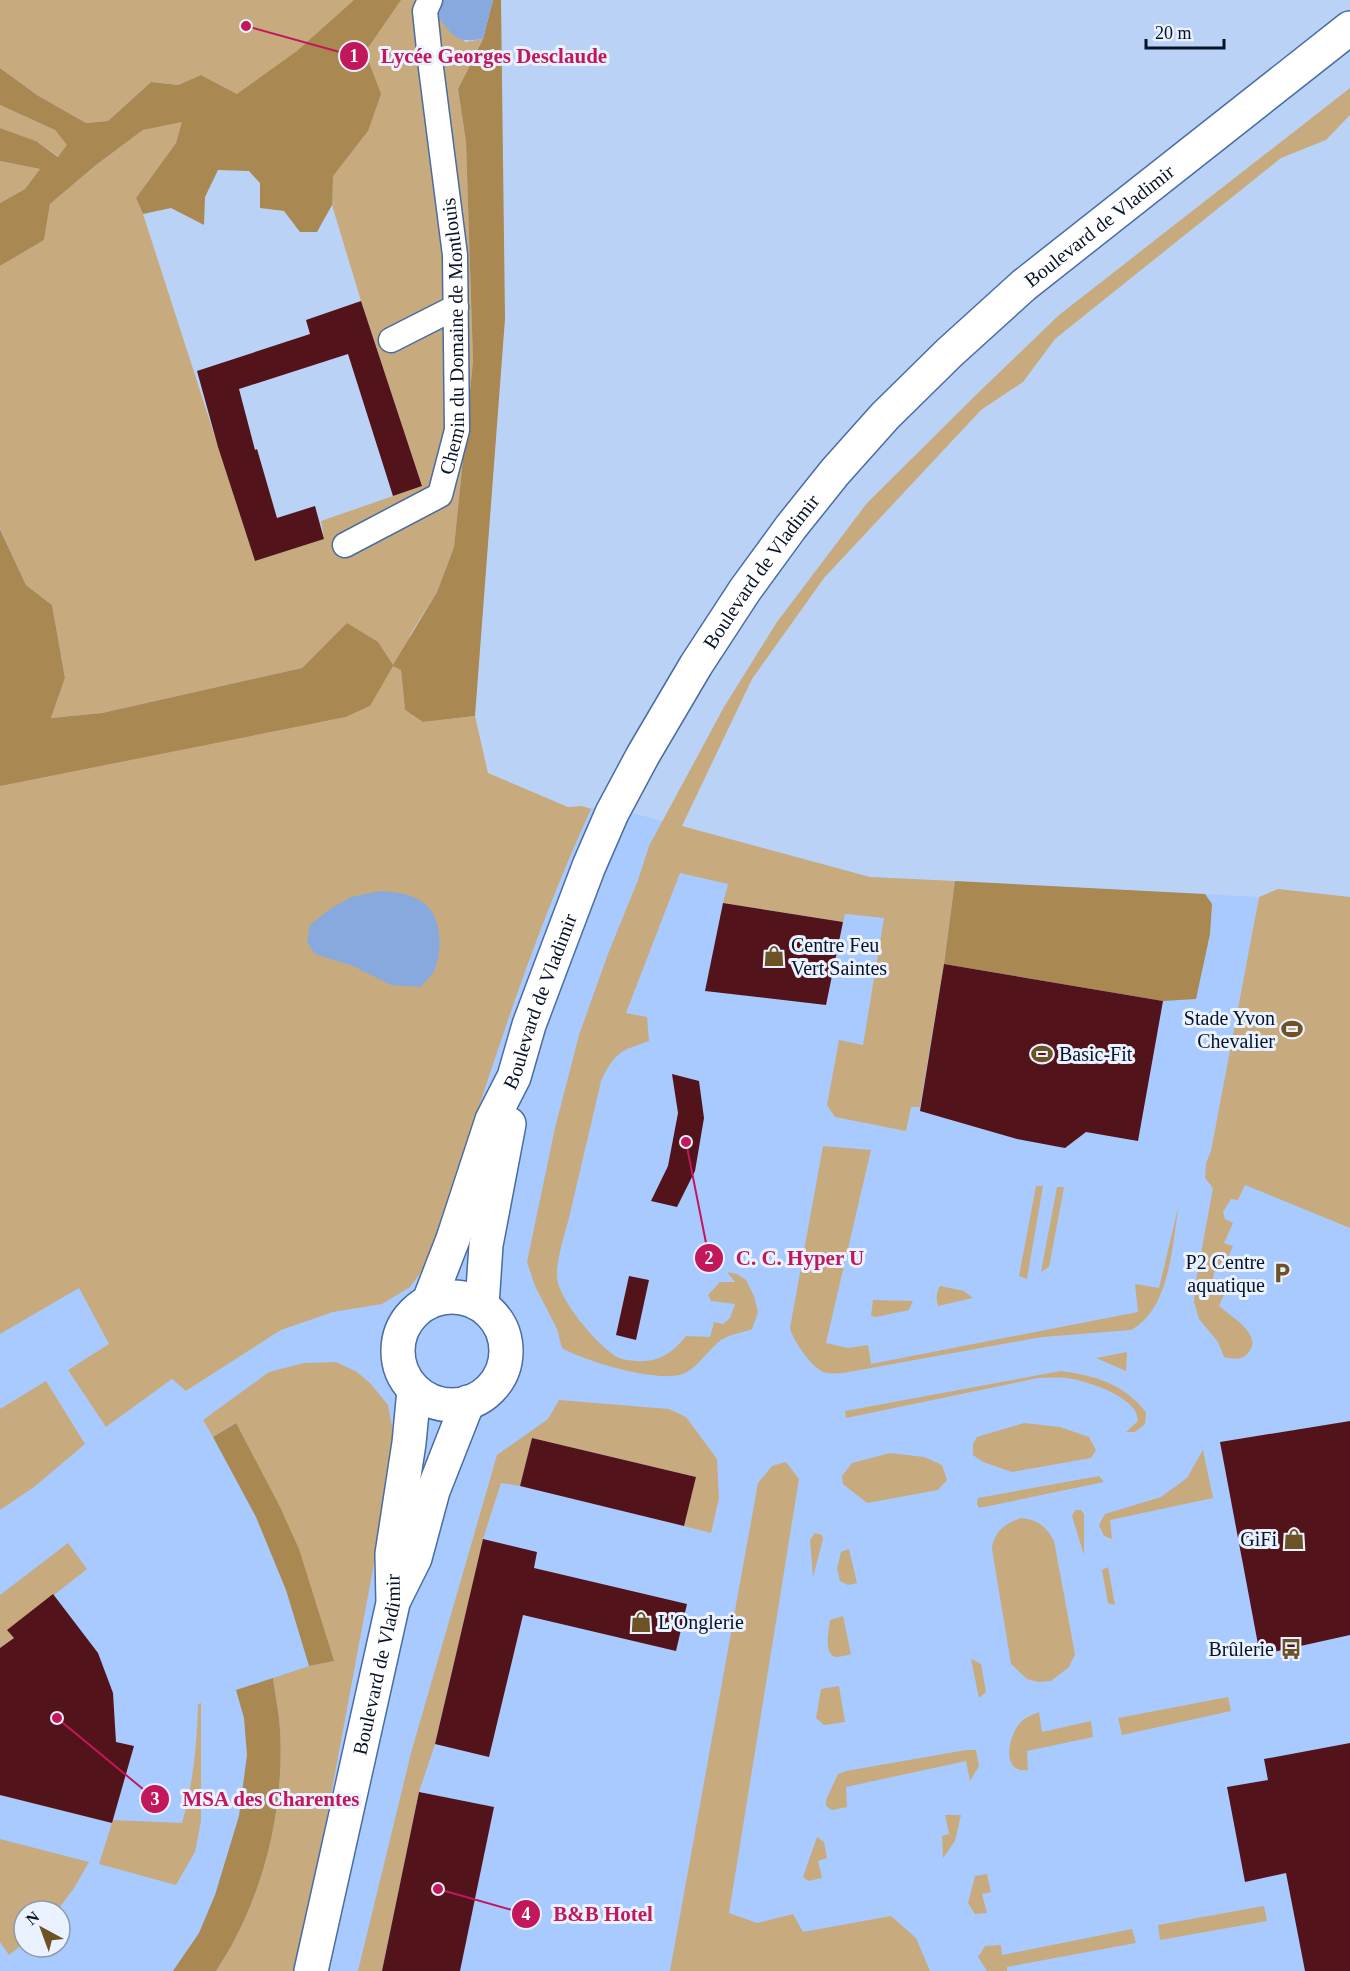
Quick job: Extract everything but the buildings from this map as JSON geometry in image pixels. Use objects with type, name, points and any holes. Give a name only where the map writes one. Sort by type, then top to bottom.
[{"type":"main road","name":"Boulevard de Vladimir","points":[[429,1301],[453,1239],[492,1120],[514,1077],[529,1025],[589,866],[612,813],[696,665],[745,590],[791,527],[836,472],[885,416],[949,353],[1024,285],[1350,28]]},
{"type":"main road","points":[[482,1305],[486,1245],[509,1124],[514,1077]]},
{"type":"main road","points":[[447,1296],[465,1297],[482,1305],[502,1328],[506,1343],[506,1358],[502,1373],[494,1385],[482,1396],[468,1402],[454,1405],[440,1404],[426,1399],[414,1390],[402,1373],[397,1356],[399,1337],[406,1320],[429,1301],[447,1296]]},
{"type":"main road","name":"Boulevard de Vladimir","points":[[311,1971],[393,1603],[392,1554],[409,1443],[414,1390]]},
{"type":"main road","points":[[393,1603],[415,1558],[433,1491],[468,1402]]},
{"type":"street","name":"Chemin du Domaine de Montlouis","points":[[345,545],[440,495],[457,430],[455,255],[430,68],[425,11],[430,0]]},
{"type":"street","points":[[392,340],[456,308]]},
{"type":"shaded area","points":[[0,0],[441,0],[465,42],[483,39],[458,89],[466,141],[473,361],[454,547],[437,592],[410,635],[401,670],[405,710],[423,722],[475,716],[488,773],[568,807],[582,806],[591,809],[523,976],[429,1261],[410,1287],[382,1304],[333,1312],[281,1330],[186,1391],[172,1379],[106,1427],[68,1370],[109,1344],[79,1288],[0,1334],[0,757],[321,722],[346,717],[370,706],[347,624],[302,668],[102,713],[51,718],[65,678],[52,605],[26,585],[0,528],[0,266],[44,240],[50,204],[96,165],[143,130],[183,121],[176,143],[136,198],[255,561],[324,539],[321,521],[422,486],[332,205],[332,176],[368,131],[369,63],[365,53],[237,94],[201,75],[178,85],[151,82],[108,121],[86,123],[37,95],[0,68]]},
{"type":"shaded area","points":[[354,0],[401,0],[365,52],[381,94],[368,131],[333,176],[332,205],[317,232],[300,232],[284,211],[260,208],[260,183],[249,171],[218,170],[205,197],[204,225],[171,208],[143,214],[136,198],[176,143],[182,122],[143,130],[96,165],[50,204],[44,240],[0,266],[0,203],[25,189],[40,169],[0,161],[0,128],[36,141],[58,157],[67,145],[55,130],[0,105],[0,68],[37,95],[86,123],[108,121],[151,82],[178,85],[201,75],[237,94],[297,51]]},
{"type":"shaded area","points":[[441,0],[493,0],[483,39],[467,40],[452,34],[438,16]]},
{"type":"shaded area","points":[[493,0],[501,0],[505,319],[475,716],[423,722],[405,710],[401,670],[393,666],[370,706],[346,717],[0,786],[0,529],[26,585],[52,605],[65,678],[51,718],[102,713],[302,668],[347,623],[378,642],[393,665],[437,592],[454,547],[473,361],[466,142],[458,89],[483,39]]},
{"type":"shaded area","points":[[1350,88],[1350,115],[1326,140],[1281,158],[1055,339],[1023,382],[981,410],[824,578],[752,679],[682,826],[870,877],[955,881],[944,964],[920,1107],[911,1107],[906,1131],[835,1117],[827,1105],[839,1040],[863,1045],[884,918],[845,914],[843,922],[723,903],[728,884],[680,873],[626,1013],[647,1017],[649,1041],[619,1054],[610,1064],[601,1081],[560,1254],[557,1276],[564,1297],[580,1321],[611,1353],[625,1360],[644,1361],[658,1358],[671,1351],[686,1336],[710,1337],[714,1322],[723,1324],[730,1318],[735,1304],[711,1301],[708,1295],[720,1282],[735,1282],[727,1272],[737,1274],[746,1280],[754,1296],[758,1312],[752,1329],[721,1340],[692,1369],[676,1376],[624,1370],[562,1348],[557,1329],[535,1286],[527,1262],[555,1128],[579,1035],[649,846],[724,707],[777,622],[867,503],[1059,315]]},
{"type":"shaded area","points":[[0,105],[55,130],[68,145],[59,157],[36,141],[0,128]]},
{"type":"shaded area","points":[[0,161],[40,169],[25,189],[0,203]]},
{"type":"shaded area","points":[[568,807],[618,809],[870,877],[1259,897],[1211,1151],[1350,1228],[1350,1971],[0,1971],[0,1334],[79,1287],[109,1344],[106,1427],[172,1379],[187,1391],[413,1244]]},
{"type":"shaded area","points":[[955,881],[1205,894],[1212,904],[1210,934],[1196,999],[1163,1001],[944,964]]},
{"type":"shaded area","name":"Stade Yvon Chevalier","points":[[1278,889],[1350,897],[1350,1228],[1245,1185],[1238,1200],[1231,1199],[1223,1212],[1225,1219],[1233,1223],[1224,1243],[1233,1246],[1225,1264],[1216,1270],[1213,1281],[1226,1290],[1219,1306],[1249,1332],[1252,1339],[1249,1352],[1244,1357],[1234,1359],[1224,1357],[1218,1342],[1199,1319],[1194,1302],[1213,1188],[1205,1178],[1206,1163],[1211,1151],[1259,897]]},
{"type":"shaded area","points":[[380,891],[396,892],[416,898],[428,907],[437,922],[440,941],[438,960],[434,971],[421,987],[391,985],[353,966],[315,954],[307,942],[310,925],[330,909],[351,897]]},
{"type":"shaded area","points":[[823,1146],[871,1150],[826,1343],[848,1348],[868,1345],[871,1364],[1138,1312],[1135,1284],[1159,1288],[1179,1204],[1171,1256],[1162,1291],[1144,1320],[1131,1330],[1042,1337],[843,1373],[823,1372],[803,1353],[790,1328]]},
{"type":"shaded area","points":[[1036,1186],[1043,1186],[1027,1279],[1019,1276]]},
{"type":"shaded area","points":[[1057,1187],[1064,1187],[1049,1267],[1041,1272]]},
{"type":"shaded area","points":[[940,1286],[964,1291],[973,1298],[938,1306],[937,1296]]},
{"type":"shaded area","points":[[873,1300],[913,1301],[909,1310],[876,1317],[871,1316]]},
{"type":"shaded area","points":[[1127,1352],[1126,1371],[1096,1358]]},
{"type":"shaded area","points":[[336,1362],[357,1372],[370,1383],[388,1405],[393,1432],[380,1531],[326,1822],[293,1971],[216,1971],[235,1940],[248,1911],[266,1861],[272,1835],[277,1808],[281,1755],[273,1678],[333,1661],[235,1423],[213,1437],[203,1420],[269,1372],[304,1363]]},
{"type":"shaded area","points":[[1061,1371],[1086,1375],[1108,1382],[1128,1394],[1146,1412],[1145,1424],[1135,1432],[1126,1432],[1138,1421],[1136,1412],[1124,1399],[1094,1385],[1074,1379],[1059,1378],[1038,1378],[846,1418],[845,1411]]},
{"type":"shaded area","points":[[46,1381],[85,1444],[34,1487],[0,1510],[0,1409]]},
{"type":"shaded area","points":[[559,1400],[669,1409],[686,1417],[717,1459],[719,1498],[711,1533],[684,1526],[696,1477],[532,1438],[520,1486],[501,1483],[483,1539],[435,1744],[419,1792],[382,1971],[358,1971],[411,1753],[497,1455],[548,1419]]},
{"type":"shaded area","points":[[236,1423],[299,1549],[334,1661],[309,1666],[286,1590],[256,1517],[213,1437]]},
{"type":"shaded area","points":[[1024,1423],[1060,1427],[1089,1437],[1096,1450],[1091,1458],[1012,1472],[983,1462],[973,1455],[973,1444],[977,1437]]},
{"type":"shaded area","points":[[1203,1450],[1213,1498],[1110,1520],[1112,1539],[1104,1536],[1099,1525],[1105,1514],[1161,1497],[1187,1478]]},
{"type":"shaded area","points":[[890,1453],[924,1457],[942,1465],[947,1480],[938,1490],[867,1503],[843,1484],[842,1476],[852,1463]]},
{"type":"shaded area","points":[[786,1462],[799,1479],[729,1913],[757,1923],[793,1914],[803,1932],[891,1916],[916,1938],[930,1971],[670,1971],[758,1483],[772,1466]]},
{"type":"shaded area","points":[[1099,1476],[1104,1482],[979,1508],[977,1504],[978,1498]]},
{"type":"shaded area","points":[[1075,1510],[1081,1510],[1084,1514],[1084,1555],[1072,1516]]},
{"type":"shaded area","points":[[1021,1518],[1041,1525],[1054,1541],[1075,1654],[1069,1667],[1051,1681],[1038,1682],[1027,1679],[1011,1664],[992,1549],[1001,1529]]},
{"type":"shaded area","points":[[815,1533],[822,1535],[823,1539],[813,1577],[810,1540]]},
{"type":"shaded area","points":[[68,1543],[87,1569],[8,1631],[14,1638],[0,1648],[0,1595]]},
{"type":"shaded area","points":[[849,1549],[857,1583],[848,1585],[840,1581],[837,1569],[841,1552]]},
{"type":"shaded area","points":[[1108,1567],[1115,1605],[1108,1603],[1102,1570]]},
{"type":"shaded area","points":[[843,1616],[851,1654],[836,1657],[829,1652],[828,1647],[830,1620]]},
{"type":"shaded area","points":[[971,1659],[981,1664],[986,1692],[979,1698]]},
{"type":"shaded area","points":[[273,1678],[279,1716],[281,1755],[277,1808],[266,1861],[258,1886],[235,1940],[216,1971],[173,1971],[199,1933],[215,1895],[239,1816],[247,1755],[244,1718],[236,1690]]},
{"type":"shaded area","points":[[839,1686],[845,1722],[824,1725],[816,1718],[821,1689]]},
{"type":"shaded area","points":[[1228,1697],[1231,1711],[1122,1735],[1118,1718]]},
{"type":"shaded area","points":[[201,1703],[201,1821],[195,1852],[176,1885],[99,1864],[113,1820],[182,1823],[194,1765],[198,1704]]},
{"type":"shaded area","points":[[1039,1712],[1042,1732],[1091,1721],[1093,1737],[1027,1751],[1028,1770],[1019,1770],[1010,1761],[1012,1738],[1021,1722]]},
{"type":"shaded area","points":[[976,1750],[979,1766],[970,1781],[966,1761],[846,1787],[847,1807],[832,1810],[826,1806],[826,1800],[838,1774]]},
{"type":"shaded area","points":[[945,1815],[961,1815],[955,1841],[943,1858],[942,1836],[949,1834]]},
{"type":"shaded area","points":[[817,1837],[824,1842],[827,1858],[818,1861],[822,1878],[808,1881],[803,1877]]},
{"type":"shaded area","points":[[0,1839],[89,1862],[66,1899],[12,1899],[12,1953],[9,1955],[0,1942]]},
{"type":"shaded area","points":[[987,1874],[991,1892],[982,1894],[987,1913],[975,1914],[968,1903],[975,1876]]},
{"type":"shaded area","points":[[1264,1906],[1267,1921],[1160,1940],[1158,1925]]},
{"type":"shaded area","points":[[1132,1929],[1136,1943],[1007,1967],[1007,1971],[987,1971],[978,1957],[985,1946],[1001,1945],[1002,1955]]},
{"type":"place","name":"Lycée Georges Desclaude","points":[[246,26]]},
{"type":"place","name":"Centre Feu Vert Saintes","points":[[774,956]]},
{"type":"place","name":"Stade Yvon Chevalier","points":[[1292,1029]]},
{"type":"place","name":"Basic-Fit","points":[[1042,1054]]},
{"type":"place","name":"C. C. Hyper U","points":[[686,1142]]},
{"type":"place","name":"P2 Centre aquatique","points":[[1282,1273]]},
{"type":"place","name":"GiFi","points":[[1294,1539]]},
{"type":"place","name":"L'Onglerie","points":[[641,1622]]},
{"type":"place","name":"Brûlerie","points":[[1291,1649]]},
{"type":"place","name":"MSA des Charentes","points":[[57,1718]]},
{"type":"place","name":"B&B Hotel","points":[[438,1889]]}]
